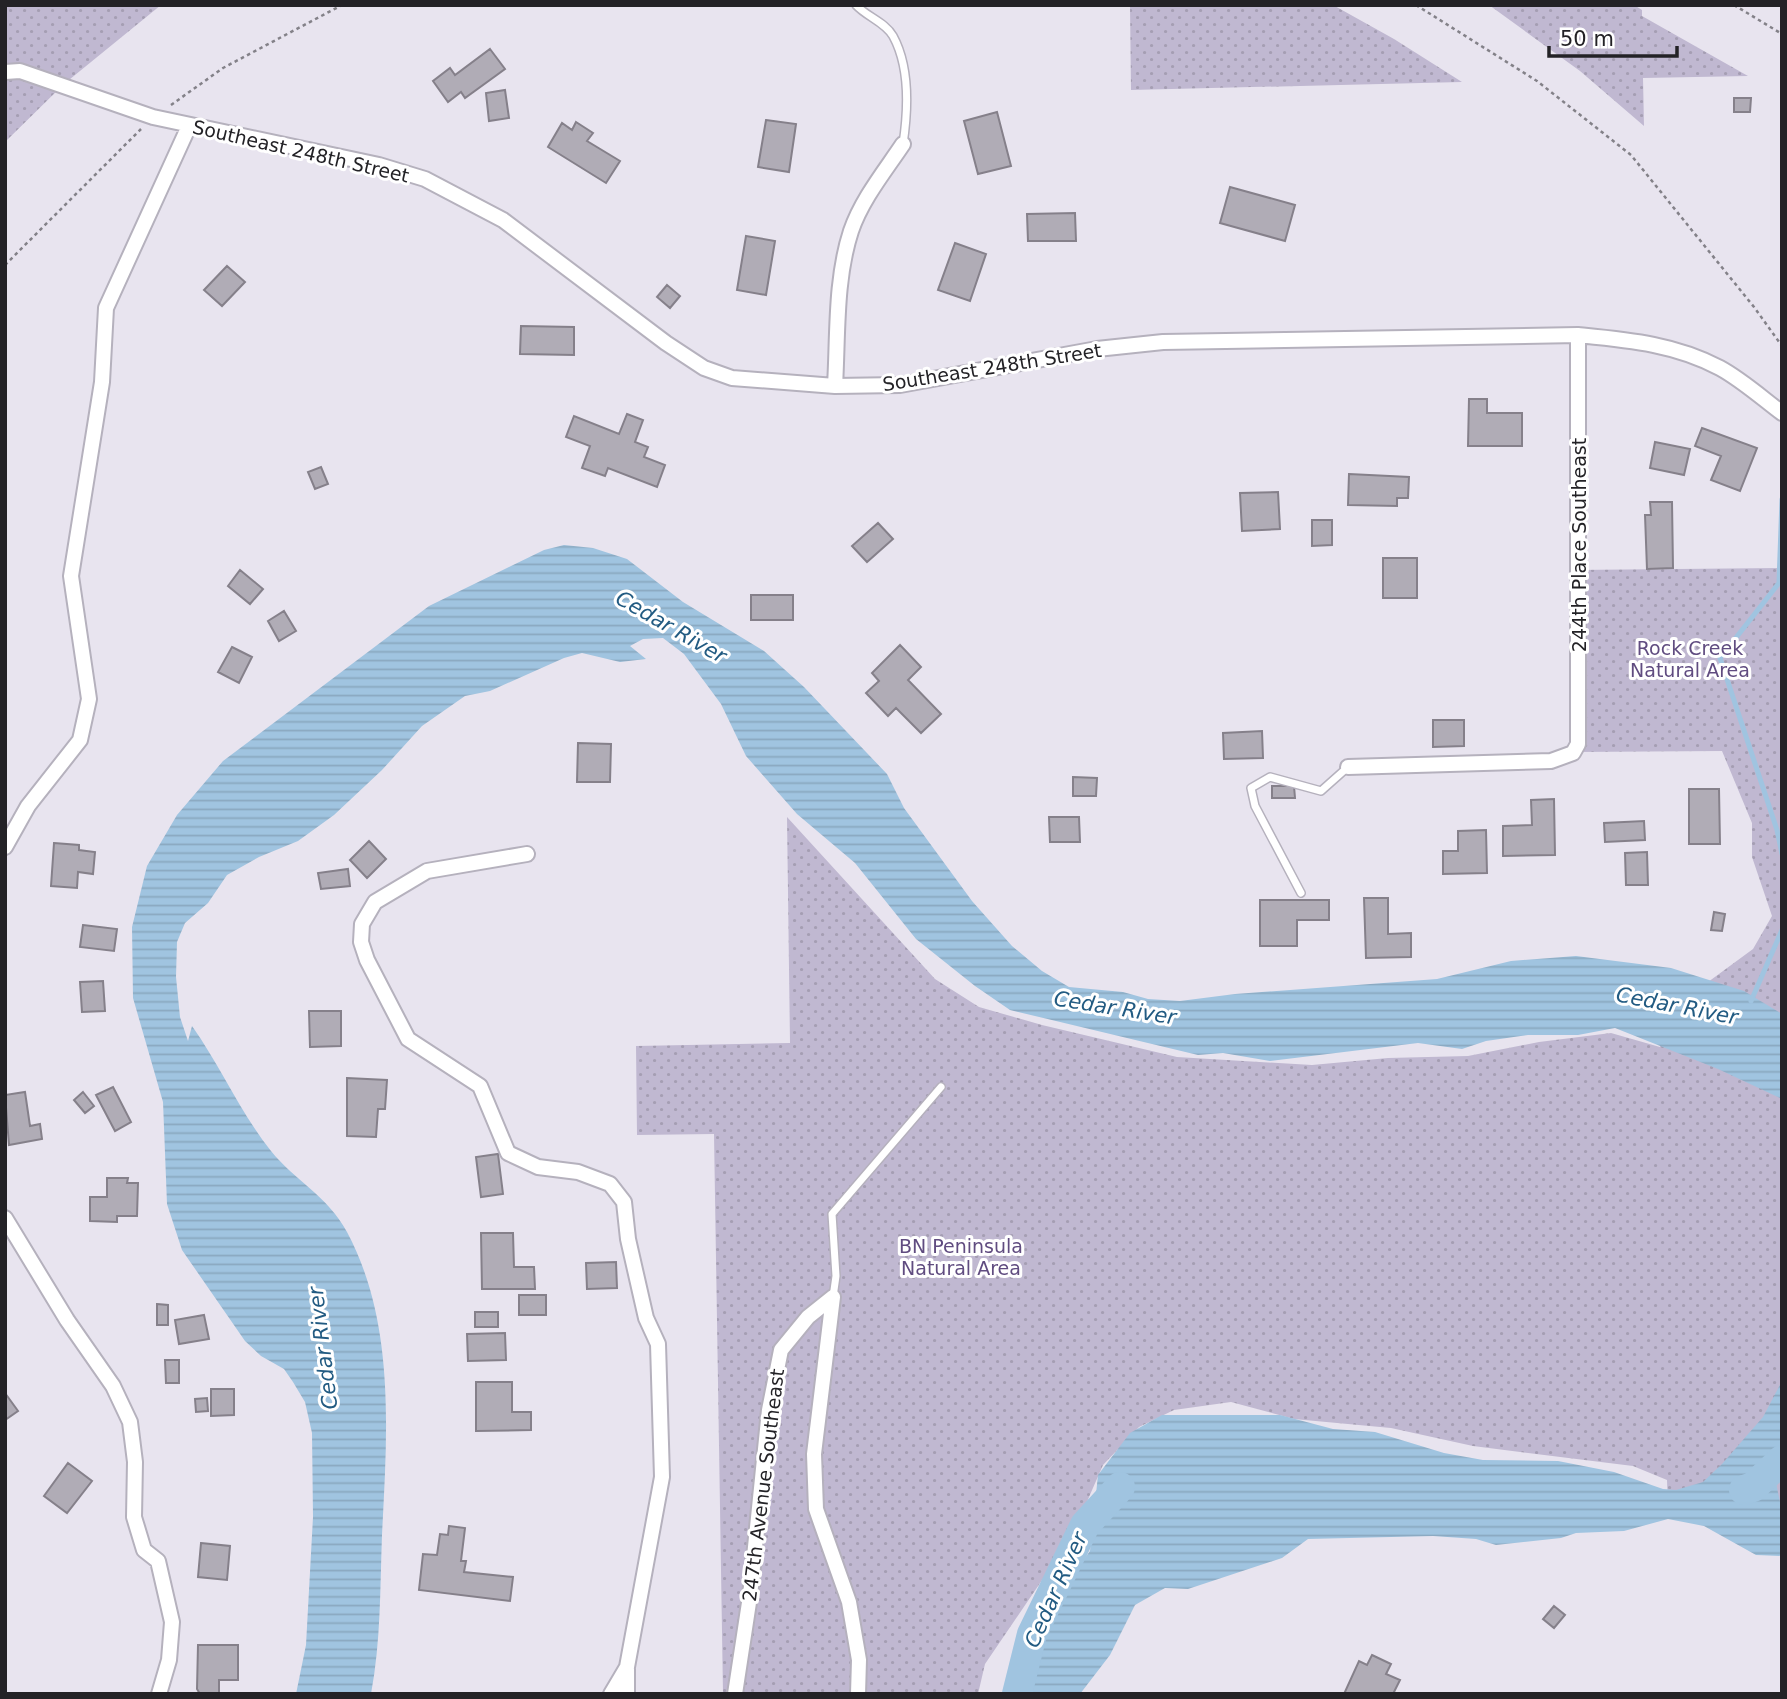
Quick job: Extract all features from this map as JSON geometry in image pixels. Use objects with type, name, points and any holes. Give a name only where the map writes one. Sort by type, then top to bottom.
[{"type":"street","name":"Southeast 248th Street","points":[[5,72],[20,71],[189,126],[373,163],[425,179],[503,220],[666,343],[704,368],[732,378],[835,386],[900,385],[1097,349],[1163,342],[1578,335],[1637,341],[1680,350],[1722,369],[1782,413]]},
{"type":"street","points":[[5,847],[28,806],[80,740],[89,699],[71,576],[102,382],[106,308],[189,126]]},
{"type":"street","points":[[835,386],[841,280],[851,233],[866,200],[903,144]]},
{"type":"street","name":"244th Place Southeast","points":[[1348,767],[1550,761],[1573,753],[1580,734],[1578,335]]},
{"type":"street","points":[[527,854],[427,871],[374,902],[362,924],[361,942],[408,1039],[480,1086],[508,1153],[538,1167],[578,1172],[610,1184],[624,1202],[628,1240],[646,1318],[658,1344],[662,1477],[627,1668],[627,1694]]},
{"type":"street","points":[[5,1218],[67,1320],[113,1386],[130,1422],[135,1462],[134,1517],[144,1550],[158,1561],[172,1622],[169,1660],[159,1694]]},
{"type":"street","points":[[833,1297],[814,1454],[816,1509],[849,1602],[859,1660],[858,1694]]},
{"type":"street","name":"247th Avenue Southeast","points":[[735,1694],[750,1596],[769,1410],[781,1350],[808,1317],[833,1297]]},
{"type":"street","points":[[611,1694],[627,1668]]},
{"type":"lane","points":[[856,5],[866,15],[882,24],[893,37],[905,84],[907,117],[903,144]]},
{"type":"lane","points":[[1301,893],[1255,806],[1251,788],[1270,777],[1321,791],[1348,767]]},
{"type":"lane","points":[[833,1297],[836,1276],[832,1214],[941,1087]]},
{"type":"path","points":[[1416,5],[1537,81],[1631,155],[1754,307],[1782,346]]},
{"type":"path","points":[[1734,5],[1782,34]]},
{"type":"green space","points":[[7,5],[161,5],[64,84],[5,142]]},
{"type":"green space","points":[[1130,5],[1333,5],[1462,82],[1131,90]]},
{"type":"green space","points":[[1489,5],[1634,5],[1642,10],[1642,16],[1748,76],[1643,78],[1644,126],[1580,71]]},
{"type":"green space","name":"BN Peninsula Natural Area","points":[[1782,568],[1782,1556],[1668,1507],[1667,1480],[1633,1466],[1473,1446],[1391,1428],[1294,1419],[1231,1402],[1174,1410],[1139,1427],[1103,1465],[1072,1536],[985,1664],[978,1694],[723,1694],[714,1134],[637,1135],[636,1046],[790,1043],[787,817],[935,979],[979,1007],[1042,1025],[1177,1057],[1312,1065],[1388,1058],[1468,1056],[1539,1042],[1611,1033],[1660,1047],[1659,1018],[1753,949],[1772,916],[1752,857],[1752,823],[1722,751],[1575,752],[1573,570]]},
{"type":"water","points":[[564,545],[593,548],[627,559],[683,602],[764,651],[804,687],[887,774],[904,808],[972,901],[1012,946],[1042,971],[1069,987],[1180,1001],[1235,994],[1437,979],[1511,961],[1576,956],[1671,968],[1744,991],[1782,1014],[1782,1099],[1718,1069],[1615,1028],[1578,1035],[1528,1035],[1486,1041],[1462,1049],[1418,1043],[1270,1061],[1223,1053],[1198,1055],[1010,1010],[916,939],[855,863],[797,814],[746,756],[721,704],[684,654],[663,638],[643,639],[630,646],[646,659],[620,662],[582,653],[564,658],[490,691],[465,696],[422,726],[382,770],[334,815],[298,841],[259,857],[227,875],[208,903],[185,923],[177,942],[176,977],[180,1017],[188,1041],[192,1026],[271,1151],[321,1198],[339,1219],[363,1267],[381,1342],[385,1380],[386,1458],[378,1634],[371,1694],[296,1694],[306,1645],[313,1517],[312,1433],[305,1402],[284,1369],[261,1356],[245,1341],[182,1250],[167,1204],[163,1102],[133,998],[132,927],[147,866],[177,815],[223,761],[429,606],[544,550]]},
{"type":"water","points":[[1782,1381],[1782,1447],[1775,1470],[1783,1517],[1782,1556],[1756,1555],[1704,1526],[1668,1519],[1624,1531],[1576,1533],[1561,1538],[1496,1545],[1476,1539],[1433,1536],[1308,1539],[1282,1558],[1188,1589],[1165,1588],[1135,1605],[1110,1655],[1080,1694],[1003,1694],[1021,1646],[1048,1601],[1066,1584],[1090,1551],[1098,1475],[1130,1433],[1162,1415],[1280,1415],[1333,1429],[1375,1432],[1444,1453],[1483,1460],[1558,1461],[1614,1472],[1663,1489],[1676,1490],[1703,1482],[1722,1464],[1763,1417]]},
{"type":"building","points":[[490,49],[505,69],[465,98],[461,92],[448,102],[433,81],[450,68],[455,75]]},
{"type":"building","points":[[505,90],[509,118],[489,121],[486,93]]},
{"type":"building","points":[[1734,98],[1751,98],[1750,112],[1734,112]]},
{"type":"building","points":[[997,112],[1011,166],[978,174],[964,121]]},
{"type":"building","points":[[766,120],[796,124],[789,172],[758,167]]},
{"type":"building","points":[[576,122],[593,133],[587,141],[620,161],[606,183],[548,147],[562,123],[572,130]]},
{"type":"building","points":[[1230,187],[1295,205],[1285,241],[1220,223]]},
{"type":"building","points":[[1075,213],[1076,241],[1028,241],[1027,214]]},
{"type":"building","points":[[746,236],[775,241],[766,295],[737,290]]},
{"type":"building","points":[[955,243],[986,254],[970,301],[938,290]]},
{"type":"building","points":[[227,266],[245,282],[222,306],[204,290]]},
{"type":"building","points":[[667,285],[680,296],[670,308],[657,297]]},
{"type":"building","points":[[521,326],[574,327],[574,355],[520,354]]},
{"type":"building","points":[[1469,399],[1487,399],[1487,413],[1522,413],[1522,446],[1468,446]]},
{"type":"building","points":[[627,414],[643,420],[635,442],[648,447],[644,457],[665,465],[657,487],[608,468],[605,476],[582,468],[590,446],[566,437],[574,416],[619,434]]},
{"type":"building","points":[[1702,428],[1757,448],[1740,491],[1711,480],[1721,456],[1695,446]]},
{"type":"building","points":[[1655,442],[1690,449],[1684,475],[1650,468]]},
{"type":"building","points":[[321,467],[328,484],[315,489],[308,472]]},
{"type":"building","points":[[1349,474],[1409,477],[1408,498],[1397,498],[1397,506],[1348,505]]},
{"type":"building","points":[[1278,492],[1280,529],[1242,531],[1240,493]]},
{"type":"building","points":[[1650,502],[1672,502],[1673,568],[1647,569],[1645,515],[1651,515]]},
{"type":"building","points":[[1312,520],[1332,520],[1332,545],[1312,546]]},
{"type":"building","points":[[878,523],[893,539],[867,562],[852,546]]},
{"type":"building","points":[[1383,558],[1417,558],[1417,598],[1383,598]]},
{"type":"building","points":[[240,570],[263,589],[250,604],[228,586]]},
{"type":"building","points":[[751,595],[793,595],[793,620],[751,620]]},
{"type":"building","points":[[284,611],[296,631],[279,641],[268,621]]},
{"type":"building","points":[[900,645],[921,667],[908,680],[941,714],[921,733],[896,708],[888,716],[866,693],[879,681],[872,673]]},
{"type":"building","points":[[232,647],[252,657],[239,683],[218,672]]},
{"type":"building","points":[[1433,720],[1464,720],[1464,746],[1433,747]]},
{"type":"building","points":[[1262,731],[1263,758],[1224,759],[1223,733]]},
{"type":"building","points":[[578,743],[611,744],[610,782],[577,782]]},
{"type":"building","points":[[1073,777],[1097,778],[1096,796],[1073,796]]},
{"type":"building","points":[[1272,786],[1294,786],[1295,798],[1272,798]]},
{"type":"building","points":[[1689,789],[1719,789],[1720,844],[1689,844]]},
{"type":"building","points":[[1554,799],[1555,855],[1503,856],[1503,826],[1532,825],[1531,800]]},
{"type":"building","points":[[1049,817],[1079,817],[1080,842],[1050,842]]},
{"type":"building","points":[[1644,821],[1645,840],[1605,842],[1604,823]]},
{"type":"building","points":[[1486,830],[1487,873],[1443,874],[1443,851],[1458,851],[1458,831]]},
{"type":"building","points":[[369,841],[386,859],[367,878],[350,860]]},
{"type":"building","points":[[54,843],[79,845],[79,850],[95,852],[93,874],[78,872],[77,888],[51,886]]},
{"type":"building","points":[[1647,852],[1648,885],[1626,885],[1625,853]]},
{"type":"building","points":[[348,869],[350,886],[321,889],[318,873]]},
{"type":"building","points":[[1364,898],[1388,898],[1388,934],[1411,933],[1411,957],[1366,958]]},
{"type":"building","points":[[1260,900],[1329,900],[1329,920],[1297,920],[1297,946],[1260,946]]},
{"type":"building","points":[[1714,912],[1725,914],[1722,931],[1711,930]]},
{"type":"building","points":[[83,925],[117,929],[114,951],[80,947]]},
{"type":"building","points":[[103,981],[105,1011],[82,1012],[80,982]]},
{"type":"building","points":[[309,1011],[341,1011],[341,1046],[310,1047]]},
{"type":"building","points":[[347,1078],[387,1080],[385,1109],[378,1109],[376,1137],[347,1136]]},
{"type":"building","points":[[113,1087],[131,1122],[115,1131],[96,1095]]},
{"type":"building","points":[[25,1092],[30,1126],[40,1124],[42,1139],[9,1145],[5,1095]]},
{"type":"building","points":[[83,1092],[94,1106],[85,1113],[74,1100]]},
{"type":"building","points":[[498,1154],[503,1194],[481,1197],[476,1157]]},
{"type":"building","points":[[107,1178],[128,1178],[127,1183],[138,1183],[137,1216],[117,1216],[117,1222],[90,1221],[90,1197],[107,1197]]},
{"type":"building","points":[[481,1233],[513,1233],[514,1267],[534,1267],[535,1289],[482,1289]]},
{"type":"building","points":[[616,1262],[617,1288],[587,1289],[586,1263]]},
{"type":"building","points":[[519,1295],[546,1295],[546,1315],[519,1315]]},
{"type":"building","points":[[157,1304],[168,1305],[168,1325],[157,1325]]},
{"type":"building","points":[[475,1312],[498,1312],[498,1327],[475,1327]]},
{"type":"building","points":[[204,1315],[209,1339],[179,1344],[175,1320]]},
{"type":"building","points":[[505,1333],[506,1360],[468,1361],[467,1334]]},
{"type":"building","points":[[165,1360],[179,1360],[179,1383],[166,1383]]},
{"type":"building","points":[[476,1382],[512,1382],[512,1412],[531,1412],[531,1430],[476,1431]]},
{"type":"building","points":[[211,1389],[234,1389],[234,1415],[211,1416]]},
{"type":"building","points":[[5,1393],[18,1411],[5,1420]]},
{"type":"building","points":[[207,1398],[208,1411],[196,1412],[195,1399]]},
{"type":"building","points":[[68,1463],[92,1481],[67,1513],[44,1496]]},
{"type":"building","points":[[449,1526],[465,1528],[461,1561],[466,1561],[464,1572],[513,1577],[510,1601],[419,1590],[423,1554],[437,1555],[440,1534],[448,1535]]},
{"type":"building","points":[[201,1543],[230,1546],[227,1580],[198,1577]]},
{"type":"building","points":[[1554,1606],[1565,1615],[1554,1628],[1543,1619]]},
{"type":"building","points":[[198,1645],[238,1645],[238,1680],[219,1680],[219,1694],[200,1694],[197,1689]]},
{"type":"building","points":[[1372,1655],[1391,1664],[1386,1674],[1400,1680],[1393,1694],[1344,1694],[1359,1661],[1367,1665]]},
{"type":"waterway","points":[[1782,499],[1779,583],[1720,658],[1777,830],[1782,854]]},
{"type":"waterway","points":[[1751,1001],[1782,930]]},
{"type":"waterway","name":"Cedar River","points":[[1744,1490],[1753,1487],[1782,1460]]},
{"type":"waterway","name":"Cedar River","points":[[1017,1694],[1032,1634],[1085,1525],[1120,1487]]},
{"type":"park label","name":"Rock Creek Natural Area","points":[[1690,659]]}]
